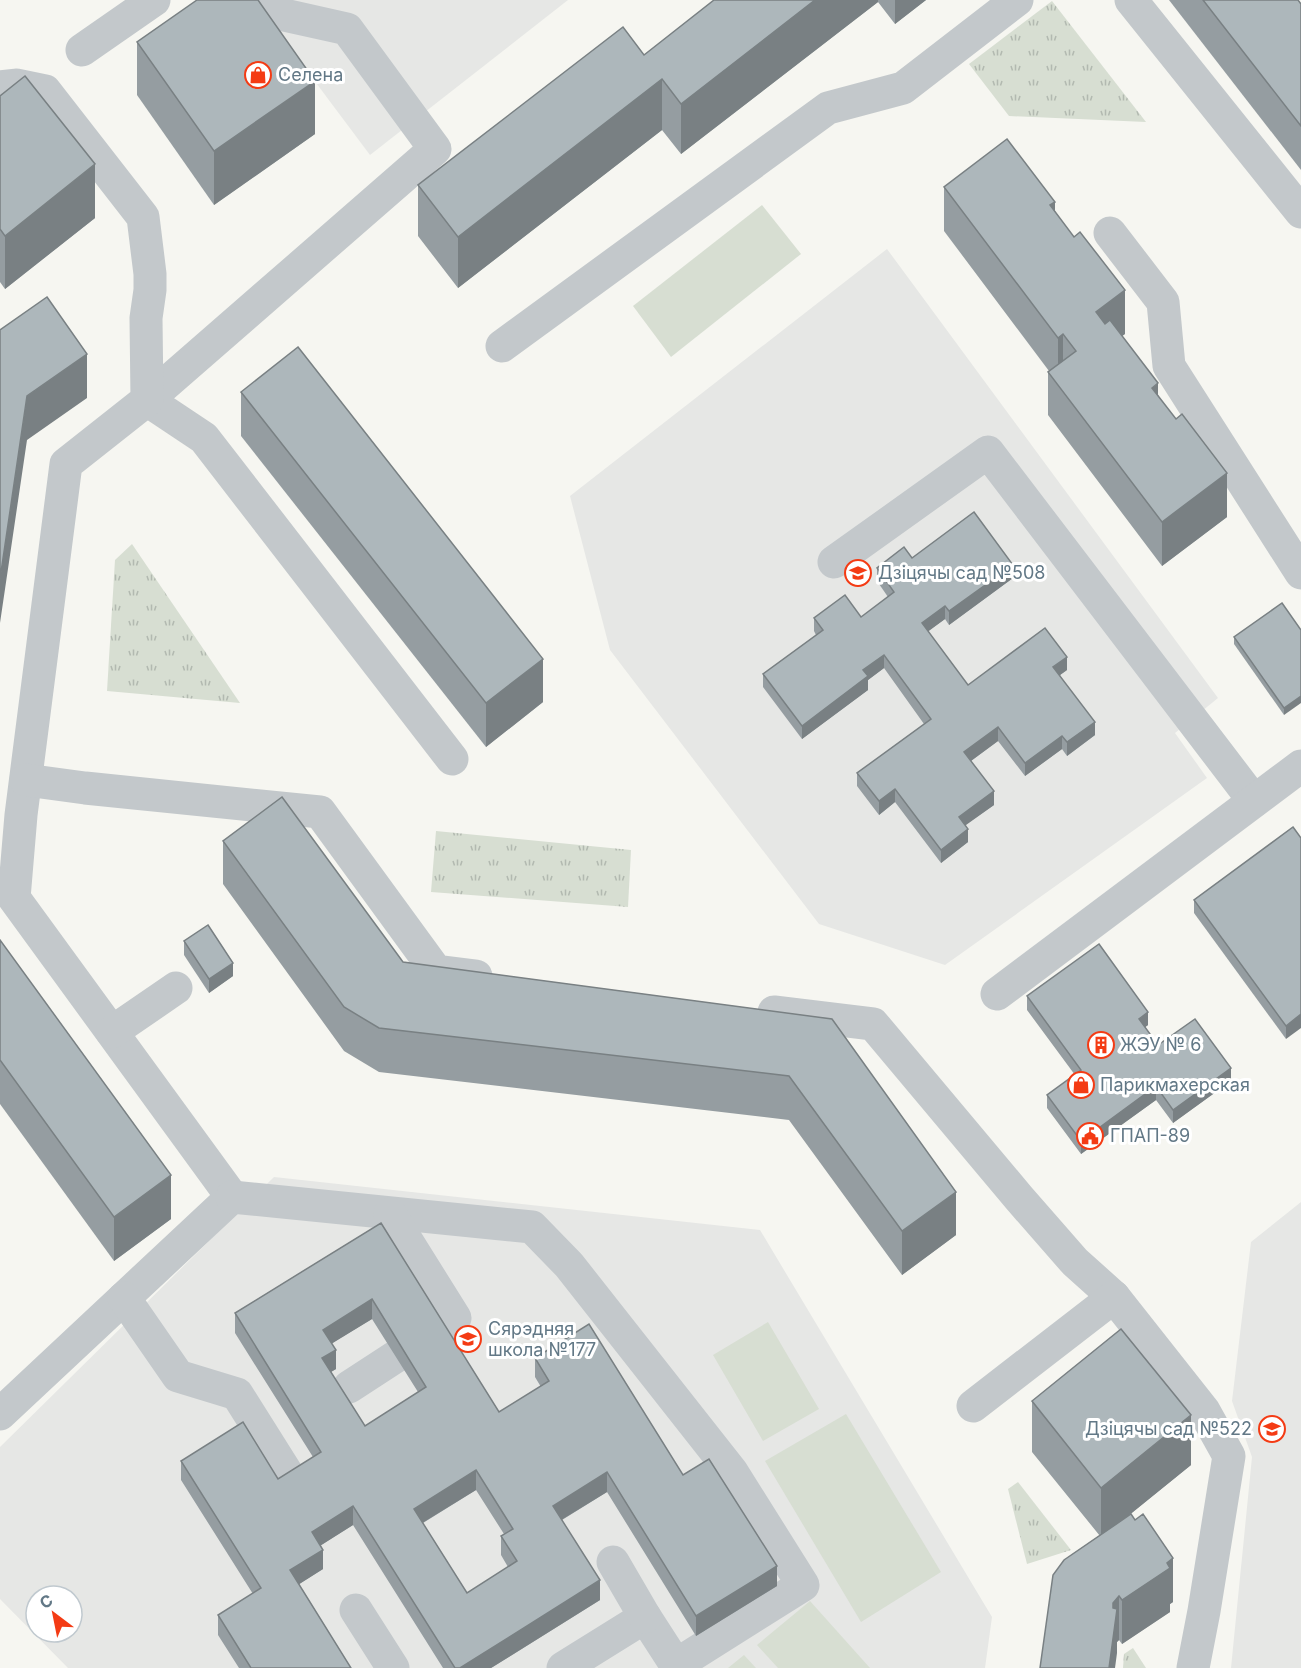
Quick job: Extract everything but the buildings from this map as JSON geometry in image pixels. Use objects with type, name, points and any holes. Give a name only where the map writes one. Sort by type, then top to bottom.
[{"type":"lane","points":[[82,50],[154,0]]},
{"type":"lane","points":[[217,0],[347,29],[435,149],[147,400],[66,464],[21,815],[14,898],[232,1197],[532,1227],[569,1265],[732,1472],[803,1585],[676,1665],[613,1562]]},
{"type":"lane","points":[[502,346],[828,108],[903,88],[1017,0]]},
{"type":"lane","points":[[1131,0],[1301,212]]},
{"type":"lane","points":[[0,87],[16,85],[45,91],[143,217],[150,272],[146,318],[147,400]]},
{"type":"lane","points":[[1110,233],[1163,302],[1169,366],[1301,573]]},
{"type":"lane","points":[[147,400],[204,438],[452,759]]},
{"type":"lane","points":[[834,562],[988,452],[1254,801]]},
{"type":"lane","points":[[997,994],[1301,766]]},
{"type":"lane","points":[[26,780],[320,812],[436,971],[509,980]]},
{"type":"lane","points":[[112,1032],[176,988]]},
{"type":"lane","points":[[740,1008],[873,1024],[1025,1206],[1075,1262],[1114,1297],[1204,1411],[1229,1456],[1193,1668]]},
{"type":"lane","points":[[0,1414],[232,1197]]},
{"type":"lane","points":[[349,1387],[455,1318],[390,1214]]},
{"type":"lane","points":[[973,1406],[1114,1297]]},
{"type":"lane","points":[[124,1298],[178,1376],[237,1394],[288,1475]]},
{"type":"lane","points":[[356,1610],[393,1668]]},
{"type":"lane","points":[[563,1668],[645,1617]]},
{"type":"shaded area","points":[[254,0],[568,0],[370,155]]},
{"type":"shaded area","name":"Дзіцячы сад №508","points":[[887,249],[1218,698],[1175,733],[1207,778],[945,965],[819,924],[610,650],[570,496]]},
{"type":"shaded area","name":"Сярэдняя школа №177","points":[[274,1177],[760,1230],[992,1617],[985,1668],[68,1668],[44,1644],[84,1644],[84,1584],[24,1584],[24,1623],[0,1599],[0,1447]]},
{"type":"shaded area","name":"Дзіцячы сад №522","points":[[1301,1202],[1301,1668],[1231,1668],[1252,1457],[1232,1401],[1251,1242]]},
{"type":"green space","points":[[1052,1],[1146,122],[1009,116],[969,64]]},
{"type":"green space","points":[[762,205],[801,254],[671,357],[633,306]]},
{"type":"green space","points":[[132,544],[240,703],[107,691],[115,560]]},
{"type":"green space","points":[[436,831],[631,850],[628,907],[431,892]]},
{"type":"green space","points":[[768,1322],[819,1409],[763,1441],[713,1355]]},
{"type":"green space","points":[[846,1414],[941,1572],[861,1622],[765,1461]]},
{"type":"green space","points":[[1018,1482],[1071,1550],[1027,1564],[1008,1489]]},
{"type":"green space","points":[[810,1601],[870,1668],[778,1668],[757,1645]]},
{"type":"green space","points":[[1133,1648],[1146,1668],[1123,1668],[1124,1654]]},
{"type":"green space","points":[[744,1655],[756,1668],[728,1668]]},
{"type":"place","name":"Селена","points":[[258,75]]},
{"type":"place","name":"Дзіцячы сад №508","points":[[858,573]]},
{"type":"place","name":"ЖЭУ № 6","points":[[1101,1045]]},
{"type":"place","name":"Парикмахерская","points":[[1081,1085]]},
{"type":"place","name":"ГПАП-89","points":[[1090,1136]]},
{"type":"place","name":"Сярэдняя школа №177","points":[[468,1339]]},
{"type":"place","name":"Дзіцячы сад №522","points":[[1272,1429]]}]
